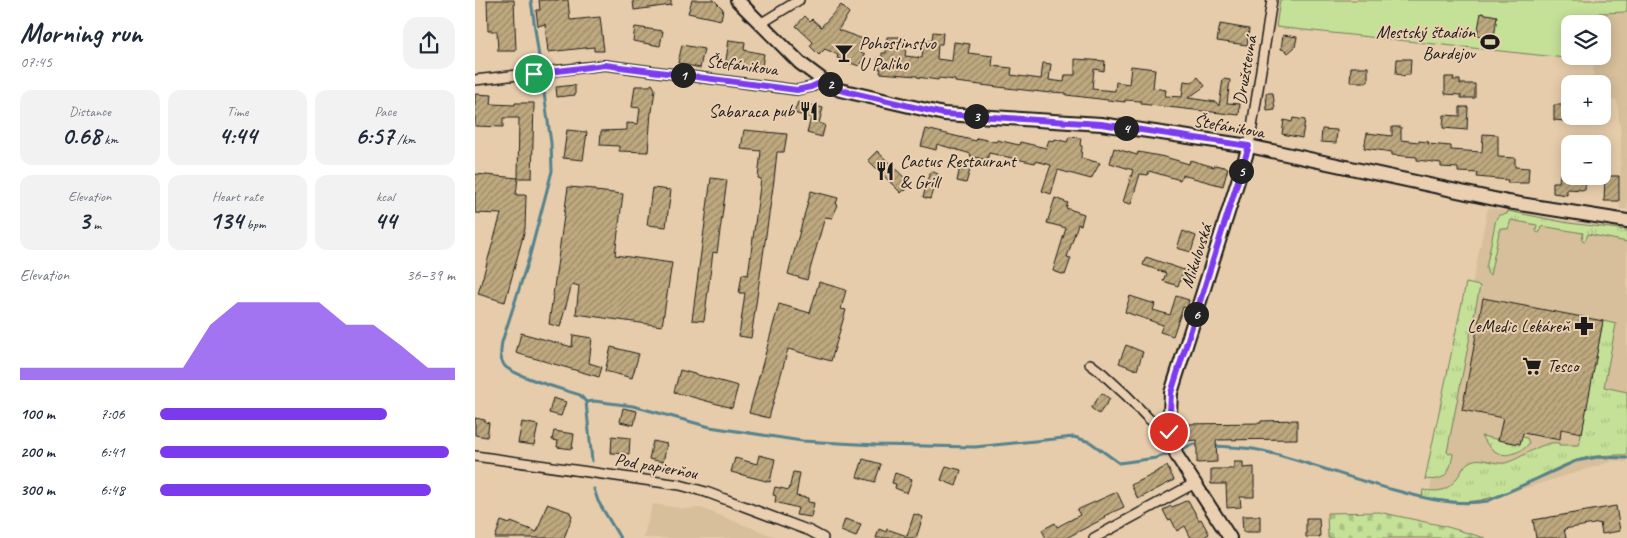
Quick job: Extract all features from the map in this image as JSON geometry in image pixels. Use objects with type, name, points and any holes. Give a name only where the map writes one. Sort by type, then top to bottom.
[{"type":"street","name":"Štefánikova","points":[[737,0],[800,63],[840,90],[944,114],[1101,124],[1249,146],[1508,202],[1627,221]]},
{"type":"street","points":[[760,24],[799,0]]},
{"type":"street","name":"Družstevná","points":[[1249,146],[1272,0]]},
{"type":"street","name":"Štefánikova","points":[[475,80],[605,65],[797,90],[811,87],[824,81]]},
{"type":"street","name":"Mikulovská","points":[[1230,538],[1177,456],[1169,432],[1171,393],[1249,146]]},
{"type":"street","points":[[1090,364],[1127,396],[1149,419],[1169,432]]},
{"type":"street","name":"Pod papierňou","points":[[475,456],[680,485],[706,492],[810,530],[823,538]]},
{"type":"street","points":[[1094,538],[1195,483]]},
{"type":"shaded area","points":[[1627,12],[1627,209],[1620,209],[1621,137],[1617,100],[1611,100],[1611,75],[1593,75],[1594,65],[1611,65],[1611,15],[1599,15],[1599,13]]},
{"type":"shaded area","points":[[1488,208],[1588,225],[1627,228],[1627,462],[1613,461],[1477,503],[1428,499]]},
{"type":"shaded area","points":[[653,504],[685,509],[701,508],[778,538],[643,538]]},
{"type":"green space","name":"Mestský štadión Bardejov","points":[[1280,0],[1627,0],[1627,12],[1599,13],[1599,15],[1561,15],[1561,57],[1276,27]]},
{"type":"green space","points":[[1508,211],[1568,223],[1627,230],[1627,242],[1588,234],[1585,241],[1582,240],[1583,233],[1541,226],[1538,233],[1536,231],[1537,225],[1511,220],[1508,229],[1500,228],[1490,275],[1486,268],[1496,219],[1499,215],[1507,214]]},
{"type":"green space","points":[[1466,283],[1480,286],[1447,452],[1453,454],[1452,460],[1448,471],[1442,477],[1432,480],[1425,479]]},
{"type":"green space","points":[[1603,321],[1616,324],[1604,387],[1627,392],[1627,455],[1580,459],[1501,494],[1475,501],[1468,502],[1422,497],[1423,490],[1436,491],[1450,486],[1465,465],[1471,461],[1479,459],[1505,463],[1546,444],[1579,445]]},
{"type":"green space","points":[[1481,436],[1520,444],[1522,437],[1527,438],[1529,443],[1521,450],[1505,455],[1492,449]]},
{"type":"green space","points":[[1379,512],[1444,526],[1485,538],[1328,538],[1327,513]]},
{"type":"building","points":[[487,0],[514,0],[516,51],[498,51],[497,31],[488,31]]},
{"type":"building","points":[[539,0],[568,0],[570,20],[600,17],[604,51],[594,51],[594,47],[548,52],[545,24],[538,26],[536,10],[540,10]]},
{"type":"building","points":[[633,0],[671,0],[671,5],[634,10]]},
{"type":"building","points":[[692,0],[714,0],[723,9],[721,20],[688,13]]},
{"type":"building","points":[[841,5],[849,13],[838,30],[863,39],[858,51],[865,54],[859,66],[837,58],[838,55],[825,49],[819,55],[810,46],[813,42],[796,26],[805,16],[821,27]]},
{"type":"building","points":[[1481,13],[1497,16],[1494,38],[1477,35]]},
{"type":"building","points":[[1220,24],[1249,29],[1247,45],[1217,41]]},
{"type":"building","points":[[635,27],[663,31],[660,46],[633,41]]},
{"type":"building","points":[[933,32],[943,33],[942,44],[938,44],[937,59],[952,61],[954,42],[970,44],[968,53],[993,56],[992,66],[1012,68],[1011,75],[1041,79],[1043,63],[1051,64],[1049,80],[1064,82],[1065,75],[1075,75],[1075,59],[1105,61],[1104,71],[1094,69],[1092,89],[1115,91],[1116,82],[1129,84],[1131,66],[1155,69],[1153,88],[1166,90],[1165,96],[1182,97],[1184,81],[1192,82],[1198,77],[1205,86],[1188,98],[1216,102],[1219,106],[1223,79],[1230,80],[1227,103],[1240,104],[1239,115],[1141,104],[1141,101],[1125,100],[1125,102],[1066,95],[1066,93],[1050,93],[955,82],[955,80],[939,78],[938,80],[880,73],[881,69],[877,68],[878,58],[882,58],[882,53],[886,53],[887,37],[904,37],[903,42],[907,42],[905,56],[922,58],[924,39],[932,40]]},
{"type":"building","points":[[1283,35],[1297,37],[1295,47],[1288,53],[1281,49]]},
{"type":"building","points":[[729,40],[745,42],[744,50],[764,54],[761,72],[725,67]]},
{"type":"building","points":[[682,45],[704,49],[700,68],[678,63]]},
{"type":"building","points":[[1397,59],[1411,59],[1410,75],[1404,77],[1396,74]]},
{"type":"building","points":[[1351,67],[1368,67],[1368,82],[1350,82]]},
{"type":"building","points":[[1445,77],[1454,77],[1453,80],[1460,80],[1460,84],[1475,84],[1475,98],[1461,98],[1461,95],[1445,94]]},
{"type":"building","points":[[652,84],[655,89],[648,152],[619,151],[619,146],[600,145],[601,131],[627,130],[627,123],[638,124],[640,108],[632,107],[635,86],[649,86]]},
{"type":"building","points":[[575,85],[575,95],[557,97],[556,87]]},
{"type":"building","points":[[1266,93],[1273,93],[1275,110],[1267,111]]},
{"type":"building","points":[[475,94],[492,95],[491,104],[515,105],[515,103],[534,103],[532,178],[518,178],[519,118],[503,118],[503,127],[475,126]]},
{"type":"building","points":[[798,102],[823,108],[819,123],[825,125],[822,137],[807,133],[811,118],[794,113]]},
{"type":"building","points":[[1554,105],[1561,105],[1561,121],[1554,120]]},
{"type":"building","points":[[1460,107],[1468,107],[1467,130],[1443,128],[1444,115],[1460,116]]},
{"type":"building","points":[[1293,118],[1305,120],[1302,138],[1282,134],[1284,120],[1292,122]]},
{"type":"building","points":[[1392,127],[1401,127],[1401,140],[1451,146],[1451,150],[1482,152],[1483,134],[1498,135],[1498,157],[1515,158],[1515,167],[1529,168],[1528,183],[1507,183],[1508,180],[1477,177],[1478,173],[1458,172],[1458,168],[1441,167],[1441,163],[1417,160],[1417,157],[1392,155],[1392,152],[1364,148],[1367,133],[1392,136]]},
{"type":"building","points":[[926,129],[976,141],[977,138],[1019,145],[1020,142],[1046,148],[1049,140],[1054,141],[1055,139],[1067,142],[1069,137],[1081,138],[1081,158],[1100,163],[1091,179],[1058,170],[1051,194],[1042,191],[1051,165],[989,153],[987,160],[937,144],[936,150],[921,146]]},
{"type":"building","points":[[1322,129],[1337,130],[1336,143],[1321,142]]},
{"type":"building","points":[[567,130],[587,132],[583,160],[563,158]]},
{"type":"building","points":[[744,130],[787,134],[784,152],[777,152],[751,338],[739,336],[745,293],[739,293],[742,274],[748,275],[761,179],[758,178],[761,151],[741,149]]},
{"type":"building","points":[[1114,148],[1137,155],[1138,152],[1189,164],[1190,160],[1214,167],[1215,165],[1228,168],[1223,186],[1182,175],[1180,180],[1149,171],[1148,175],[1140,174],[1131,204],[1123,202],[1133,170],[1110,163]]},
{"type":"building","points":[[877,151],[911,184],[905,191],[901,193],[868,160]]},
{"type":"building","points":[[960,167],[970,170],[966,183],[957,181]]},
{"type":"building","points":[[931,171],[938,174],[930,199],[923,197],[926,187],[924,187]]},
{"type":"building","points":[[475,174],[518,178],[516,195],[526,195],[525,229],[505,302],[478,294],[501,214],[475,213]]},
{"type":"building","points":[[1561,174],[1561,185],[1585,185],[1585,190],[1567,189],[1567,195],[1553,193],[1553,182],[1559,182]]},
{"type":"building","points":[[1611,176],[1619,176],[1619,201],[1604,201],[1605,185],[1611,185]]},
{"type":"building","points":[[711,178],[727,180],[717,253],[713,252],[704,321],[692,320]]},
{"type":"building","points":[[568,187],[623,194],[615,255],[672,263],[662,326],[576,314],[579,286],[572,284],[560,327],[549,324]]},
{"type":"building","points":[[652,188],[671,190],[666,227],[647,225]]},
{"type":"building","points":[[811,191],[838,198],[836,204],[838,205],[832,218],[825,217],[807,280],[788,274]]},
{"type":"building","points":[[1055,198],[1068,203],[1066,208],[1084,214],[1081,225],[1078,224],[1067,257],[1071,258],[1065,275],[1053,271],[1066,228],[1047,223]]},
{"type":"building","points":[[1183,231],[1196,236],[1191,252],[1177,248]]},
{"type":"building","points":[[1146,257],[1184,270],[1178,286],[1163,281],[1166,273],[1143,265]]},
{"type":"building","points":[[819,282],[846,290],[841,309],[846,310],[831,361],[788,349],[769,418],[749,413],[779,304],[810,313]]},
{"type":"building","points":[[1130,296],[1155,304],[1153,310],[1170,315],[1176,296],[1189,300],[1187,308],[1183,307],[1173,336],[1160,332],[1163,325],[1125,312]]},
{"type":"building","name":"Tesco","points":[[1483,298],[1603,321],[1582,433],[1561,429],[1560,440],[1523,433],[1520,444],[1498,440],[1503,418],[1462,410]]},
{"type":"building","points":[[521,333],[572,347],[573,335],[592,338],[589,363],[602,367],[599,377],[516,353]]},
{"type":"building","points":[[1126,345],[1143,352],[1137,370],[1119,363]]},
{"type":"building","points":[[611,347],[639,354],[632,378],[605,371]]},
{"type":"building","points":[[680,370],[738,386],[732,408],[674,392]]},
{"type":"building","points":[[1102,393],[1110,399],[1099,414],[1091,408]]},
{"type":"building","points":[[553,398],[566,402],[561,416],[549,413]]},
{"type":"building","points":[[623,408],[637,411],[634,425],[620,422]]},
{"type":"building","points":[[475,418],[489,423],[487,437],[475,435]]},
{"type":"building","points":[[1297,420],[1297,439],[1216,440],[1217,462],[1197,463],[1197,440],[1183,441],[1183,424],[1261,423],[1261,421]]},
{"type":"building","points":[[522,422],[538,425],[534,445],[518,443]]},
{"type":"building","points":[[554,431],[574,434],[572,449],[557,447],[558,441],[552,440]]},
{"type":"building","points":[[612,436],[630,438],[629,454],[611,453]]},
{"type":"building","points":[[653,441],[667,444],[663,462],[649,459]]},
{"type":"building","points":[[759,455],[775,459],[770,482],[731,472],[735,458],[757,464]]},
{"type":"building","points":[[863,459],[881,464],[875,482],[857,477]]},
{"type":"building","points":[[1234,462],[1243,462],[1243,468],[1254,467],[1254,497],[1240,497],[1241,507],[1227,508],[1226,484],[1211,484],[1211,469],[1234,469]]},
{"type":"building","points":[[946,466],[961,470],[956,486],[941,480]]},
{"type":"building","points":[[1167,466],[1174,480],[1138,499],[1131,485]]},
{"type":"building","points":[[793,472],[800,473],[796,496],[808,498],[808,502],[814,503],[811,517],[796,515],[798,508],[775,502],[776,496],[773,495],[775,487],[789,490]]},
{"type":"building","points":[[895,473],[912,479],[907,493],[895,488],[896,484],[892,483]]},
{"type":"building","points":[[1117,492],[1124,507],[1066,538],[1046,538],[1042,530],[1055,523],[1057,527],[1080,515],[1077,510]]},
{"type":"building","points":[[1188,500],[1209,534],[1202,538],[1191,538],[1185,526],[1177,531],[1171,519],[1168,520],[1163,510]]},
{"type":"building","points":[[547,504],[570,512],[572,517],[564,538],[495,538],[501,521],[510,524],[511,522],[537,532]]},
{"type":"building","points":[[1616,506],[1620,531],[1602,534],[1600,523],[1564,529],[1566,538],[1536,538],[1533,520]]},
{"type":"building","points":[[914,514],[923,517],[916,538],[876,538],[879,529],[886,532],[887,529],[907,536]]},
{"type":"building","points":[[1242,516],[1260,516],[1260,532],[1243,532]]},
{"type":"building","points":[[1306,518],[1319,518],[1320,537],[1306,537]]},
{"type":"building","points":[[845,519],[861,524],[856,537],[841,531]]},
{"type":"waterway","points":[[531,0],[551,143],[552,171],[529,258],[502,342],[501,357],[504,365],[516,373],[580,395],[586,402],[592,461]]},
{"type":"waterway","points":[[586,402],[594,401],[633,406],[710,427],[802,441],[975,447],[1074,437],[1090,442],[1119,463],[1156,458],[1167,454]]},
{"type":"waterway","points":[[1184,448],[1194,444],[1200,445]]},
{"type":"waterway","points":[[1214,446],[1261,450],[1406,493],[1429,499],[1464,503],[1488,501],[1576,461],[1598,457],[1627,458]]},
{"type":"waterway","points":[[594,489],[598,501],[620,538]]},
{"type":"place","name":"Mestský štadión Bardejov","points":[[1490,42]]},
{"type":"place","name":"Pohostinstvo U Paliho","points":[[844,53]]},
{"type":"place","name":"Sabaraca pub","points":[[809,111]]},
{"type":"place","name":"Cactus Restaurant & Grill","points":[[885,171]]},
{"type":"place","name":"LeMedic Lekáreň","points":[[1584,326]]},
{"type":"place","name":"Tesco","points":[[1532,366]]},
{"type":"route","points":[[534,74],[605,65],[797,90],[811,87],[824,81],[840,90],[944,114],[1101,124],[1249,146],[1171,393],[1169,432]]}]
